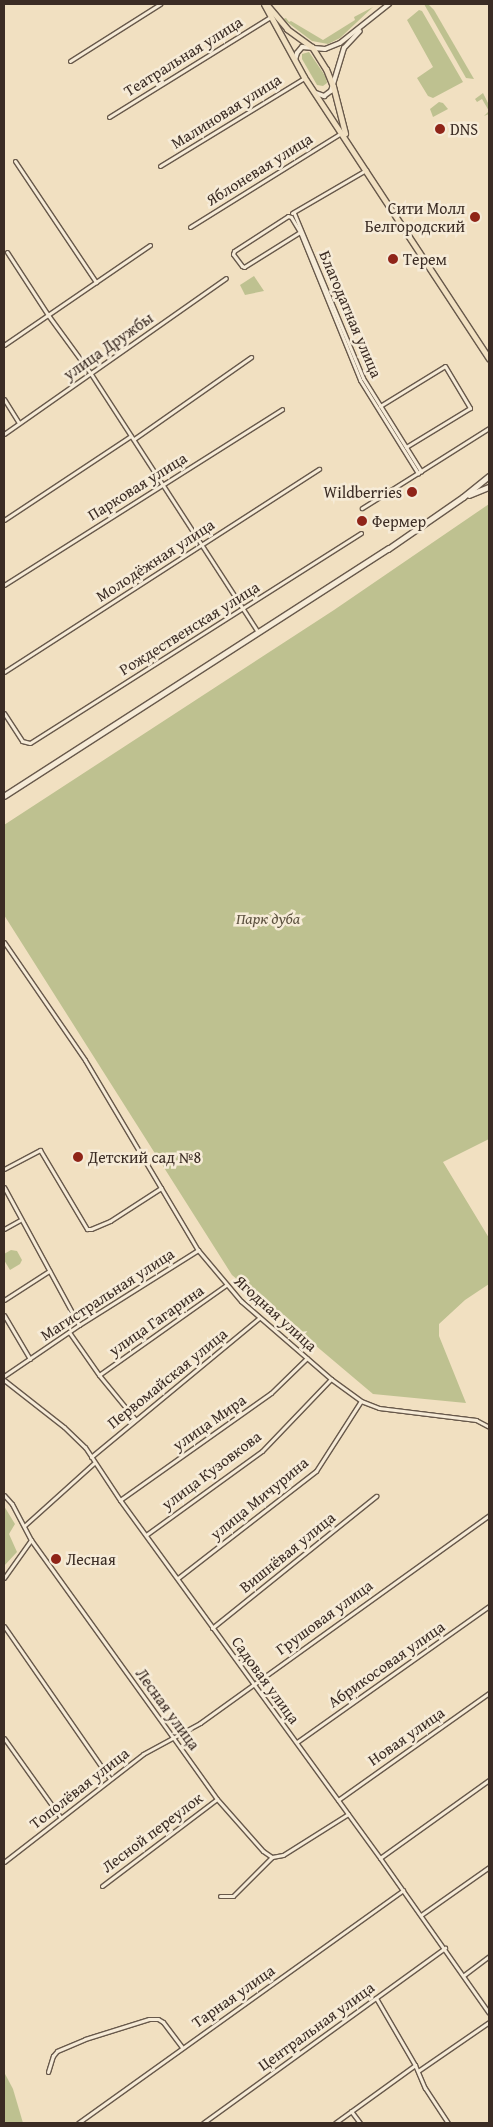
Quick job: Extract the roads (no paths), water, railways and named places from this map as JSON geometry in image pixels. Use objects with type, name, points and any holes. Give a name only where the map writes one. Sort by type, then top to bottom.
[{"type":"main road","points":[[265,4],[270,17],[304,77],[489,359]]},
{"type":"main road","points":[[265,4],[287,29],[312,47],[326,69],[333,86],[347,141]]},
{"type":"main road","points":[[4,796],[463,497],[489,476]]},
{"type":"main road","points":[[463,497],[488,487]]},
{"type":"street","points":[[70,61],[160,4]]},
{"type":"street","points":[[296,62],[299,49],[312,47],[326,49],[333,47],[389,4]]},
{"type":"street","name":"Театральная улица","points":[[109,117],[270,17]]},
{"type":"street","points":[[314,92],[324,96],[333,86],[344,48],[368,22]]},
{"type":"street","name":"Малиновая улица","points":[[160,166],[304,77]]},
{"type":"street","name":"Яблоневая улица","points":[[190,227],[342,133]]},
{"type":"street","points":[[15,161],[96,282]]},
{"type":"street","points":[[300,232],[244,267],[234,254],[234,251],[288,216],[366,170]]},
{"type":"street","name":"Благодатная улица","points":[[294,213],[363,378],[406,447],[419,472]]},
{"type":"street","name":"Благодатная улица","points":[[288,216],[291,217],[300,232],[360,380],[419,472]]},
{"type":"street","points":[[4,345],[150,245]]},
{"type":"street","points":[[7,252],[48,315],[91,374],[258,632]]},
{"type":"street","name":"улица Дружбы","points":[[4,434],[226,278]]},
{"type":"street","points":[[4,520],[132,438],[251,357]]},
{"type":"street","points":[[380,406],[445,366],[470,408],[406,447]]},
{"type":"street","points":[[4,400],[20,423]]},
{"type":"street","name":"Парковая улица","points":[[4,585],[282,409]]},
{"type":"street","points":[[362,508],[489,428]]},
{"type":"street","name":"Молодёжная улица","points":[[4,672],[319,469]]},
{"type":"street","name":"Рождественская улица","points":[[4,713],[22,741],[30,743],[361,533]]},
{"type":"street","name":"Ягодная улица","points":[[4,942],[85,1060],[198,1250],[226,1285],[259,1318],[331,1379],[361,1401],[379,1408],[476,1420],[489,1427]]},
{"type":"street","points":[[4,1169],[40,1150],[87,1229],[110,1221],[161,1188]]},
{"type":"street","points":[[4,1187],[20,1220],[79,1325]]},
{"type":"street","points":[[4,1229],[20,1220]]},
{"type":"street","name":"Магистральная улица","points":[[30,1359],[79,1325],[198,1250]]},
{"type":"street","points":[[4,1300],[49,1271]]},
{"type":"street","name":"улица Гагарина","points":[[99,1375],[226,1285]]},
{"type":"street","points":[[4,1315],[30,1359]]},
{"type":"street","name":"Первомайская улица","points":[[91,1457],[206,1365],[259,1318]]},
{"type":"street","points":[[69,1332],[99,1375],[135,1420]]},
{"type":"street","name":"улица Мира","points":[[120,1500],[271,1393],[307,1358]]},
{"type":"street","name":"Садовая улица","points":[[30,1359],[4,1378],[64,1427],[91,1457],[212,1628],[297,1742],[445,1948],[489,2013]]},
{"type":"street","name":"улица Кузовкова","points":[[146,1535],[262,1451],[331,1379]]},
{"type":"street","name":"улица Мичурина","points":[[178,1578],[316,1471],[361,1401]]},
{"type":"street","points":[[24,1526],[94,1463]]},
{"type":"street","name":"Лесная улица","points":[[4,1495],[31,1540],[217,1799],[263,1852],[272,1857]]},
{"type":"street","name":"Вишнёвая улица","points":[[212,1628],[376,1496]]},
{"type":"street","name":"Грушовая улица","points":[[172,1736],[200,1723],[489,1515]]},
{"type":"street","points":[[4,1578],[31,1540]]},
{"type":"street","name":"Абрикосовая улица","points":[[297,1742],[489,1606]]},
{"type":"street","points":[[4,1626],[110,1779]]},
{"type":"street","name":"Новая улица","points":[[338,1800],[489,1693]]},
{"type":"street","name":"Тополёвая улица","points":[[4,1862],[143,1754],[172,1736]]},
{"type":"street","points":[[4,1738],[61,1818]]},
{"type":"street","points":[[380,1858],[489,1780]]},
{"type":"street","name":"Лесной переулок","points":[[102,1886],[217,1799]]},
{"type":"street","points":[[220,1896],[233,1896],[272,1857],[283,1855],[348,1814]]},
{"type":"street","points":[[421,1915],[489,1867]]},
{"type":"street","name":"Тарная улица","points":[[78,2123],[403,1890]]},
{"type":"street","name":"Центральная улица","points":[[203,2123],[445,1948]]},
{"type":"street","points":[[464,1975],[489,1956]]},
{"type":"street","points":[[376,1998],[415,2065],[425,2088],[448,2123]]},
{"type":"street","points":[[48,2072],[53,2056],[57,2051],[85,2039],[150,2018],[163,2022],[182,2047]]},
{"type":"street","points":[[418,2071],[489,2022]]},
{"type":"street","points":[[335,2123],[415,2065]]},
{"type":"street","points":[[352,2111],[360,2123]]},
{"type":"place","name":"DNS","points":[[440,129]]},
{"type":"place","name":"Сити Молл Белгородский","points":[[475,217]]},
{"type":"place","name":"Терем","points":[[393,259]]},
{"type":"place","name":"Wildberries","points":[[412,492]]},
{"type":"place","name":"Фермер","points":[[362,521]]},
{"type":"place","name":"Детский сад №8","points":[[78,1157]]},
{"type":"place","name":"Лесная","points":[[56,1559]]},
{"type":"park label","name":"Парк дуба","points":[[268,918]]}]
